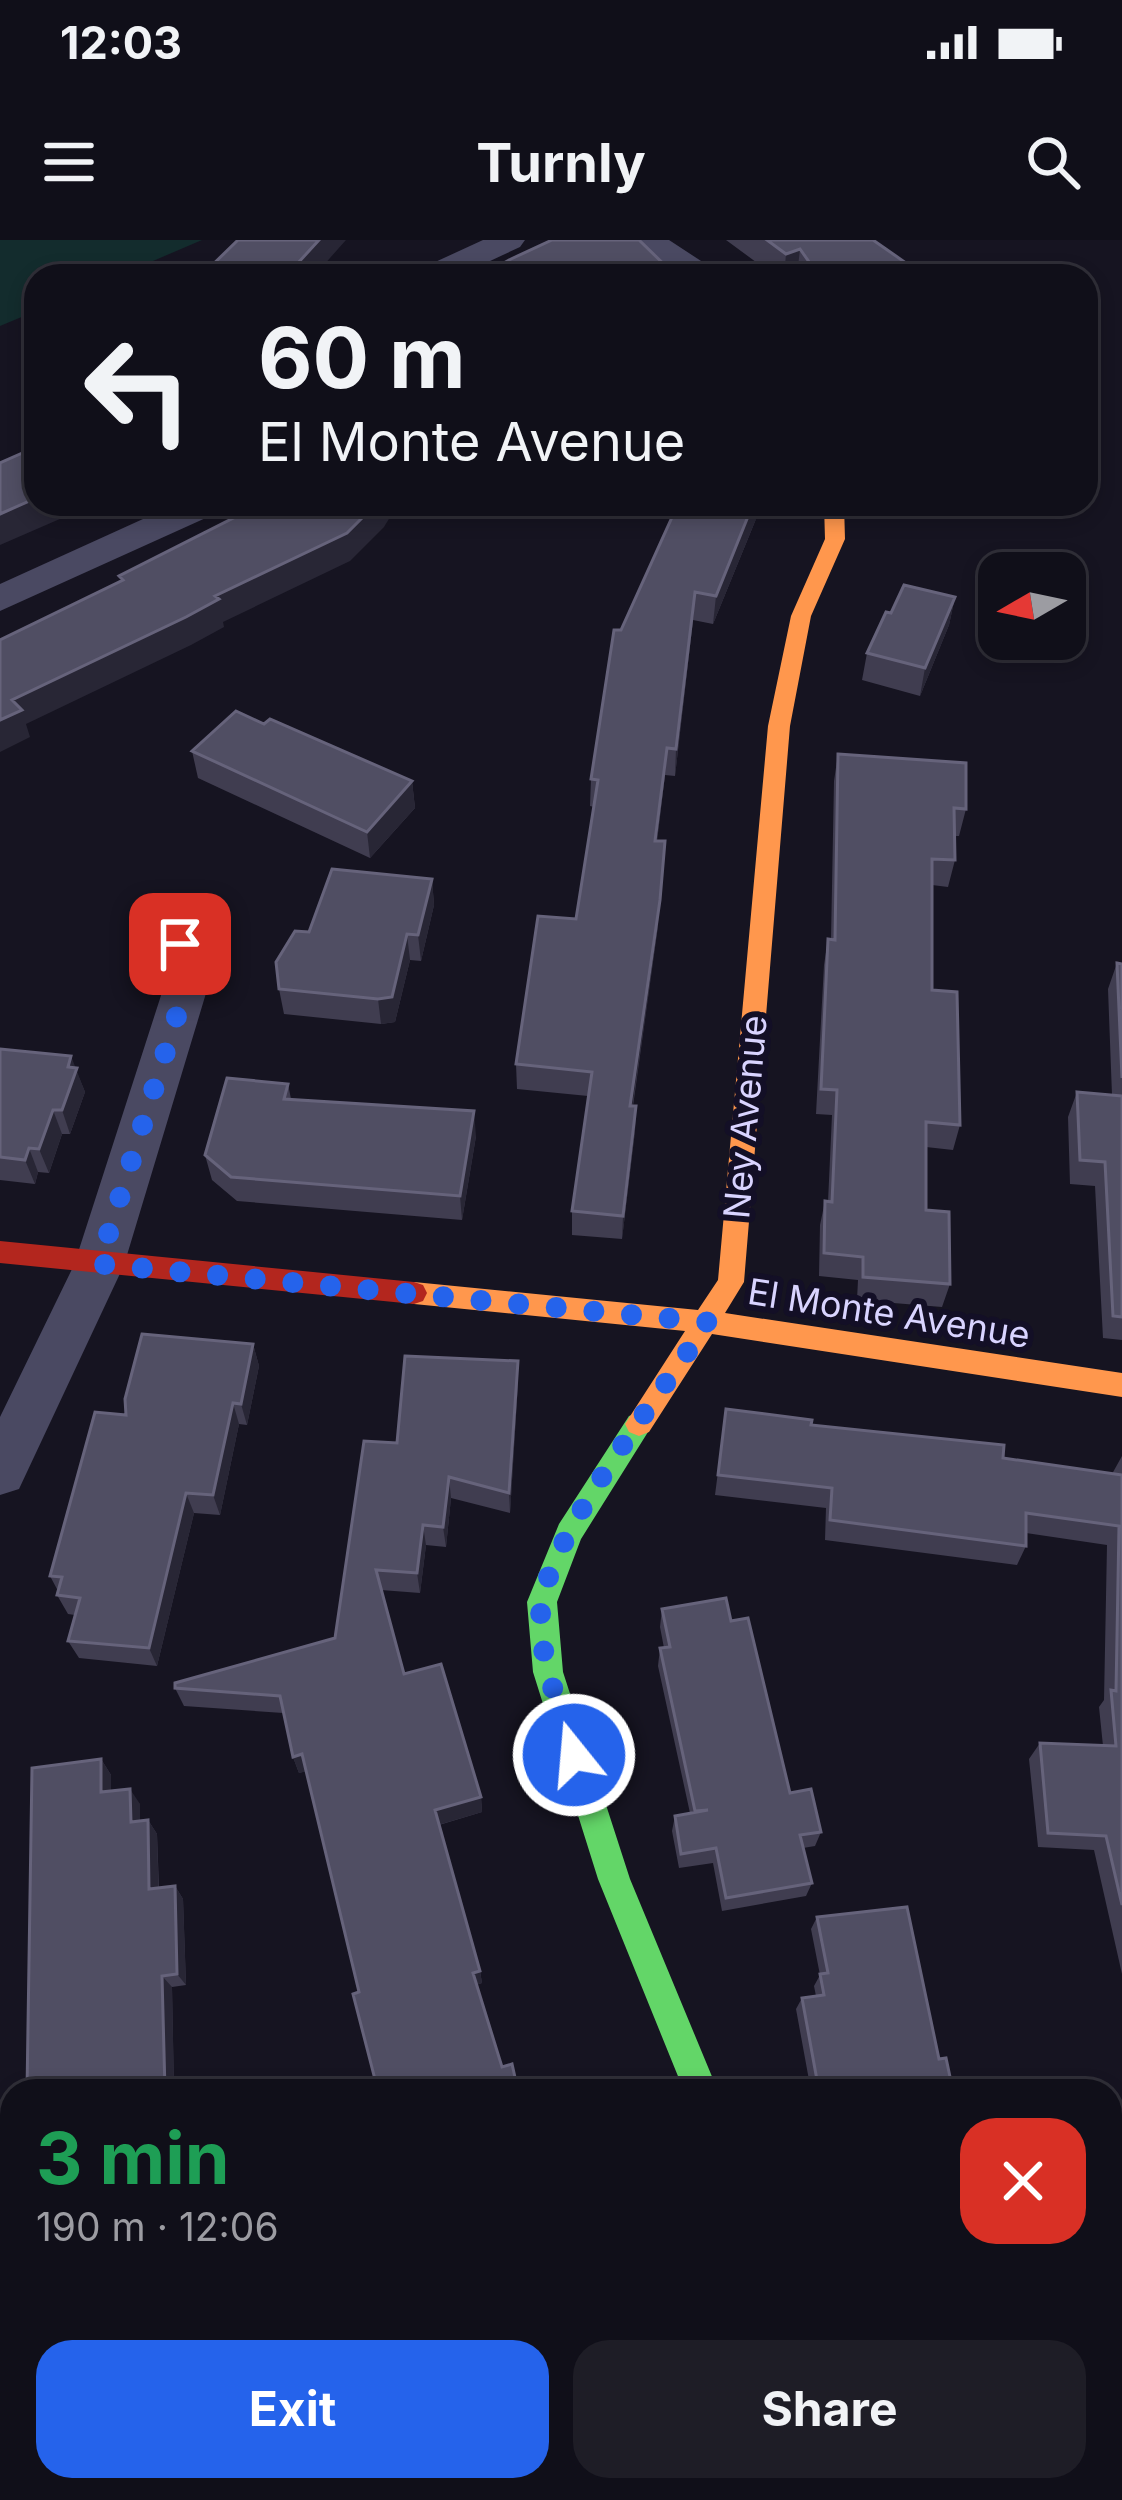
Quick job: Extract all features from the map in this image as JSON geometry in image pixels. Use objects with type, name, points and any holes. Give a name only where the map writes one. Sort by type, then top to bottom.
[{"type":"street","points":[[457,264],[509,240]]},
{"type":"street","points":[[646,240],[688,264]]},
{"type":"street","points":[[0,599],[180,516]]},
{"type":"street","name":"Ney Avenue","points":[[696,2079],[614,1879],[548,1672],[542,1602],[568,1533],[731,1282],[779,726],[801,616],[835,539],[834,516]]},
{"type":"street","points":[[0,1472],[99,1264],[188,980],[180,944]]},
{"type":"street","name":"El Monte Avenue","points":[[0,1252],[708,1322],[1122,1385]]},
{"type":"green space","points":[[0,240],[202,240],[146,264],[24,264],[24,316],[0,326]]},
{"type":"building","points":[[238,240],[319,240],[297,264],[213,264]]},
{"type":"building","points":[[552,240],[639,240],[664,264],[502,264]]},
{"type":"building","points":[[767,240],[873,240],[907,264],[811,264],[800,249],[786,254]]},
{"type":"building","points":[[24,452],[24,503],[0,514],[0,463]]},
{"type":"building","points":[[237,516],[364,516],[347,533],[12,700],[22,710],[0,720],[0,640],[123,580],[119,576]]},
{"type":"building","points":[[673,516],[748,516],[716,596],[695,592],[676,749],[667,748],[655,841],[665,841],[660,900],[630,1106],[636,1106],[623,1216],[572,1211],[592,1072],[516,1064],[538,916],[576,919],[598,780],[591,779],[614,630],[621,630]]},
{"type":"building","points":[[904,585],[955,597],[925,668],[867,653]]},
{"type":"building","points":[[236,711],[264,724],[270,719],[412,781],[367,832],[192,751]]},
{"type":"building","points":[[838,754],[966,763],[966,809],[954,808],[955,860],[932,859],[932,990],[957,992],[960,1125],[926,1122],[926,1210],[949,1212],[950,1284],[863,1277],[863,1257],[824,1253],[825,1201],[832,1202],[837,1090],[821,1089],[828,939],[835,940]]},
{"type":"building","points":[[332,869],[432,879],[418,935],[407,934],[392,997],[279,989],[276,962],[295,931],[309,932]]},
{"type":"building","points":[[1117,963],[1122,964],[1122,1078]]},
{"type":"building","points":[[0,1049],[71,1056],[68,1067],[77,1068],[62,1110],[53,1110],[39,1149],[29,1148],[25,1160],[0,1157]]},
{"type":"building","points":[[227,1078],[288,1084],[284,1099],[474,1111],[460,1196],[231,1177],[205,1155]]},
{"type":"building","points":[[1077,1092],[1122,1096],[1122,1317],[1113,1316],[1105,1162],[1080,1160]]},
{"type":"building","points":[[142,1334],[253,1344],[241,1404],[233,1403],[213,1495],[186,1493],[149,1648],[68,1641],[80,1598],[57,1595],[62,1577],[50,1576],[95,1412],[126,1415],[125,1399]]},
{"type":"building","points":[[405,1356],[518,1361],[509,1493],[449,1477],[443,1527],[423,1525],[417,1573],[376,1570],[404,1674],[441,1664],[481,1797],[435,1810],[480,1971],[473,1973],[502,2067],[512,2064],[515,2079],[375,2079],[302,1754],[293,1757],[280,1696],[175,1688],[175,1683],[335,1638],[364,1441],[397,1443]]},
{"type":"building","points":[[726,1409],[812,1420],[811,1425],[1004,1445],[1003,1458],[1122,1475],[1122,1905],[1106,1836],[1048,1833],[1040,1743],[1116,1746],[1111,1690],[1116,1691],[1119,1526],[1026,1513],[1026,1546],[830,1520],[832,1488],[718,1475]]},
{"type":"building","points":[[726,1598],[731,1621],[748,1618],[790,1793],[811,1789],[821,1832],[800,1835],[812,1883],[726,1898],[716,1848],[681,1854],[675,1816],[708,1810],[695,1811],[660,1648],[670,1647],[662,1609]]},
{"type":"building","points":[[101,1759],[101,1792],[130,1789],[131,1822],[148,1820],[149,1889],[175,1886],[177,1974],[162,1976],[165,2079],[27,2079],[32,1768]]},
{"type":"building","points":[[907,1907],[939,2059],[946,2058],[950,2079],[817,2079],[802,1998],[824,1995],[820,1974],[828,1973],[817,1917]]},
{"type":"traffic: fast","points":[[639,1424],[569,1533],[542,1602],[548,1672],[614,1879],[696,2079]]},
{"type":"traffic: slow","points":[[639,1424],[731,1282],[779,726],[801,616],[835,539],[834,516]]},
{"type":"traffic: slow","points":[[414,1293],[708,1322],[1122,1385]]},
{"type":"traffic: jam","points":[[0,1252],[414,1293]]},
{"type":"route","points":[[180,944],[188,980],[99,1264],[708,1322],[568,1533],[542,1602],[548,1672],[574,1755]]}]
